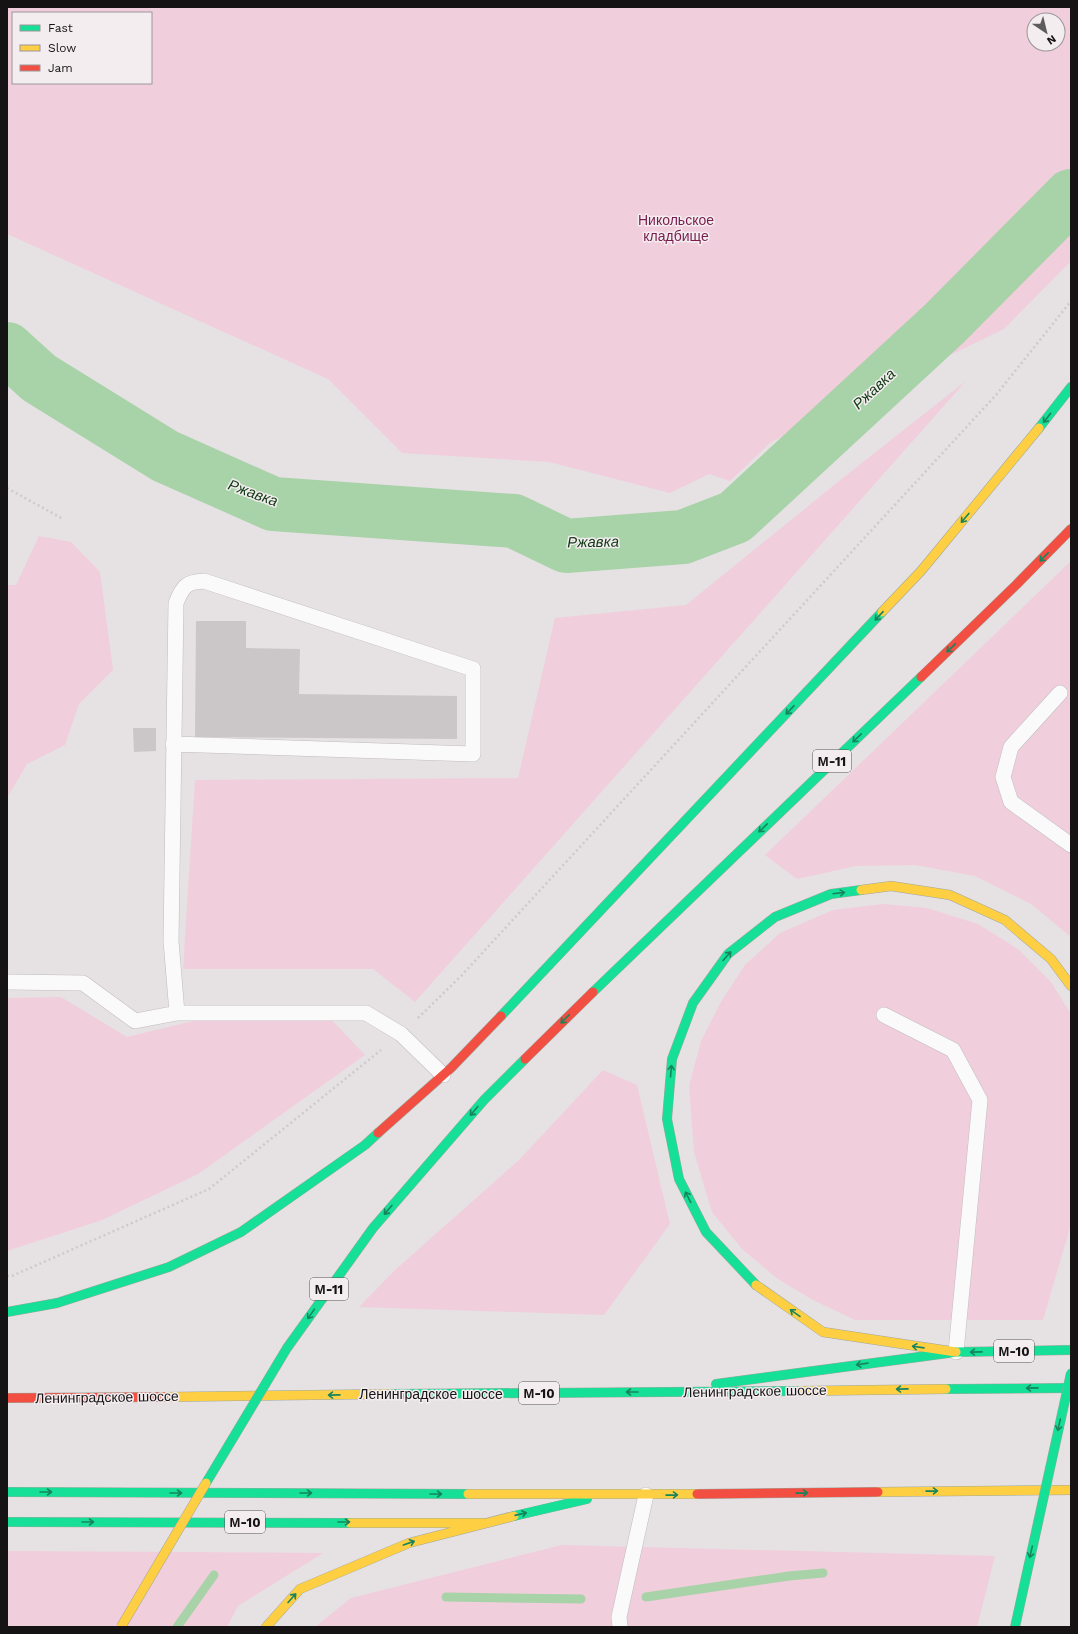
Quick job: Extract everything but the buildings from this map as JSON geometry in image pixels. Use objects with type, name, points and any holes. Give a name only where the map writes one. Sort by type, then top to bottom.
[{"type":"main road","points":[[7,1312],[57,1303],[168,1267],[241,1232],[365,1145],[443,1075],[921,571],[1030,440],[1071,387]]},
{"type":"main road","name":"М-11","points":[[121,1627],[287,1348],[373,1228],[484,1100],[593,992],[1016,585],[1071,529]]},
{"type":"main road","points":[[956,1352],[823,1332],[759,1288],[706,1232],[679,1179],[667,1119],[672,1059],[693,1003],[728,954],[775,917],[831,894],[891,886],[950,895],[1005,920],[1050,959],[1071,986]]},
{"type":"main road","name":"М-10","points":[[659,1392],[956,1352],[1071,1350]]},
{"type":"main road","points":[[1015,1627],[1071,1373]]},
{"type":"main road","name":"Ленинградское шоссе","points":[[7,1398],[1071,1388]]},
{"type":"main road","name":"М-10","points":[[7,1492],[646,1495],[1071,1490]]},
{"type":"main road","name":"М-10","points":[[7,1522],[483,1523],[605,1495]]},
{"type":"main road","points":[[266,1627],[300,1589],[409,1543],[483,1523]]},
{"type":"lane","points":[[173,744],[473,754],[473,669],[204,581],[192,582],[181,589],[176,603],[173,744],[171,941],[177,1013]]},
{"type":"lane","points":[[1060,693],[1011,747],[1003,777],[1011,802],[1071,845]]},
{"type":"lane","points":[[7,982],[83,983],[135,1021],[177,1013],[366,1013],[401,1034],[443,1075]]},
{"type":"lane","points":[[884,1015],[953,1050],[980,1100],[956,1352]]},
{"type":"lane","points":[[620,1627],[619,1617],[646,1495]]},
{"type":"path","points":[[7,1276],[12,1276],[209,1189],[401,1034],[468,969],[985,406],[1071,301]]},
{"type":"path","points":[[7,488],[63,518]]},
{"type":"green space","name":"Никольское кладбище","points":[[7,7],[1071,7],[1071,261],[1004,329],[771,442],[730,481],[709,474],[670,493],[549,462],[402,453],[328,379],[7,234]]},
{"type":"green space","points":[[966,381],[415,1002],[373,969],[183,969],[195,780],[518,778],[555,618],[686,605],[849,473]]},
{"type":"green space","points":[[39,536],[71,542],[100,572],[113,670],[79,704],[65,745],[27,764],[7,798],[7,585],[16,585]]},
{"type":"green space","points":[[1071,561],[1071,937],[1031,904],[975,876],[915,865],[856,866],[797,879],[765,855]]},
{"type":"green space","points":[[883,904],[927,908],[978,924],[1018,949],[1051,982],[1071,1014],[1071,1224],[1043,1320],[855,1320],[813,1300],[778,1279],[742,1249],[712,1212],[694,1152],[689,1086],[701,1041],[722,1000],[745,965],[780,933],[833,910]]},
{"type":"green space","points":[[61,997],[127,1037],[243,1009],[324,1012],[365,1055],[198,1174],[102,1220],[7,1251],[7,998]]},
{"type":"green space","points":[[603,1070],[637,1085],[670,1224],[604,1315],[359,1307],[394,1271],[518,1161]]},
{"type":"green space","points":[[562,1545],[995,1556],[977,1627],[315,1627],[351,1598]]},
{"type":"green space","points":[[7,1551],[323,1553],[238,1606],[227,1627],[7,1627]]},
{"type":"waterway","name":"Ржавка","points":[[7,349],[39,378],[165,456],[273,504],[514,521],[566,546],[683,537],[735,517],[945,323],[1071,196]]},
{"type":"waterway","points":[[646,1597],[789,1576],[823,1573]]},
{"type":"waterway","points":[[177,1627],[214,1575]]},
{"type":"waterway","points":[[446,1597],[581,1599]]},
{"type":"traffic: fast","points":[[1039,428],[1071,387]]},
{"type":"traffic: fast","points":[[501,1016],[882,612]]},
{"type":"traffic: fast","points":[[593,992],[921,677]]},
{"type":"traffic: fast","points":[[756,1285],[706,1232],[679,1179],[667,1119],[672,1059],[693,1003],[728,954],[775,917],[831,894],[861,890]]},
{"type":"traffic: fast","points":[[206,1483],[287,1348],[373,1228],[484,1100],[525,1059]]},
{"type":"traffic: fast","points":[[7,1312],[57,1303],[169,1267],[241,1232],[365,1145],[378,1133]]},
{"type":"traffic: fast","points":[[716,1384],[956,1352],[1071,1350]]},
{"type":"traffic: fast","points":[[1015,1627],[1071,1373]]},
{"type":"traffic: fast","points":[[946,1389],[1071,1388]]},
{"type":"traffic: fast","points":[[390,1394],[799,1391]]},
{"type":"traffic: fast","points":[[7,1492],[468,1494]]},
{"type":"traffic: fast","points":[[514,1516],[587,1499]]},
{"type":"traffic: fast","points":[[7,1522],[350,1523]]},
{"type":"traffic: slow","points":[[882,612],[921,571],[1039,428]]},
{"type":"traffic: slow","points":[[861,890],[891,886],[950,895],[1005,920],[1051,959],[1071,986]]},
{"type":"traffic: slow","points":[[756,1285],[823,1332],[956,1352]]},
{"type":"traffic: slow","points":[[799,1391],[946,1389]]},
{"type":"traffic: slow","points":[[164,1397],[390,1394]]},
{"type":"traffic: slow","points":[[121,1627],[206,1483]]},
{"type":"traffic: slow","points":[[878,1492],[1071,1490]]},
{"type":"traffic: slow","points":[[468,1494],[697,1494]]},
{"type":"traffic: slow","points":[[266,1627],[300,1589],[409,1543],[514,1516]]},
{"type":"traffic: slow","points":[[350,1523],[483,1523]]},
{"type":"traffic: jam","points":[[921,677],[1016,585],[1071,529]]},
{"type":"traffic: jam","points":[[525,1059],[593,992]]},
{"type":"traffic: jam","points":[[378,1133],[451,1068],[501,1016]]},
{"type":"traffic: jam","points":[[7,1398],[164,1397]]},
{"type":"traffic: jam","points":[[697,1494],[878,1492]]}]
